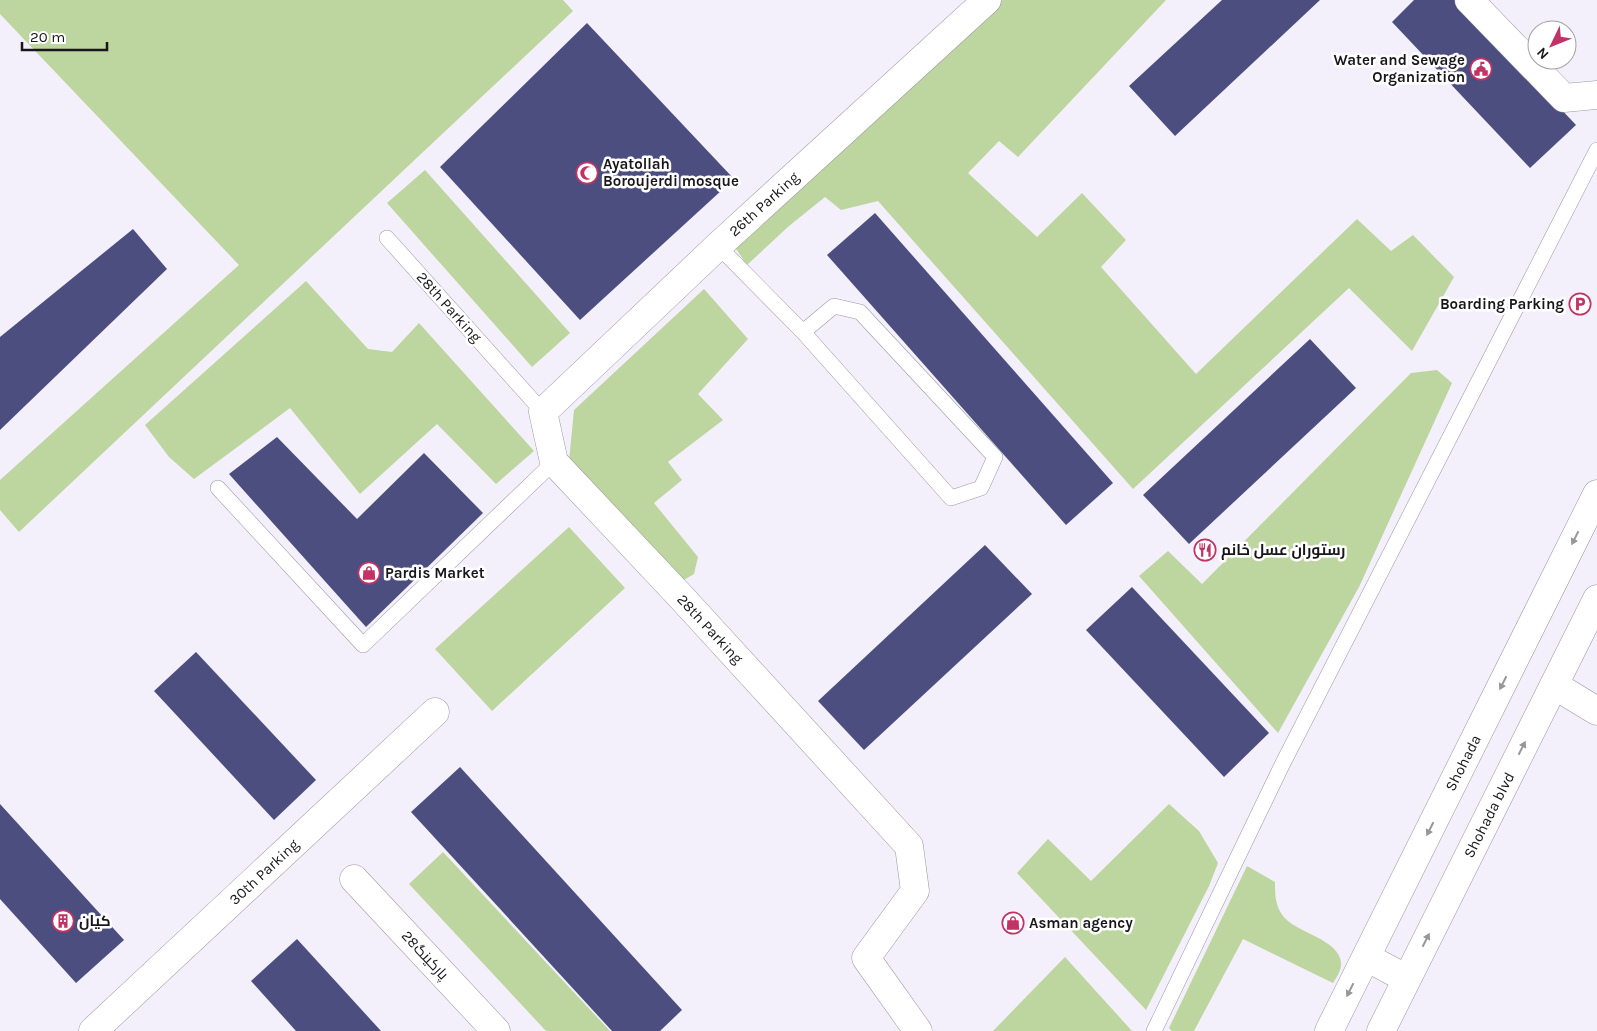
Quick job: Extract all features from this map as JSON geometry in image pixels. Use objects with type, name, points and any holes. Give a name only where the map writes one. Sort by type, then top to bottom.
[{"type":"street","name":"26th Parking","points":[[543,412],[718,246],[987,0]]},
{"type":"street","points":[[1469,0],[1564,98],[1597,95]]},
{"type":"street","name":"28th Parking","points":[[543,412],[554,462],[683,599],[909,846],[914,891],[866,958],[918,1031]]},
{"type":"street","name":"Shohada","points":[[1329,1031],[1597,494]]},
{"type":"street","name":"Shohada blvd","points":[[1381,1031],[1597,599]]},
{"type":"street","points":[[1554,685],[1597,711]]},
{"type":"street","name":"30th Parking","points":[[93,1031],[435,712]]},
{"type":"street","name":"پارکینگ28","points":[[354,879],[496,1031]]},
{"type":"street","points":[[1366,957],[1407,979]]},
{"type":"lane","points":[[1154,1031],[1286,756],[1597,150]]},
{"type":"lane","name":"28th Parking","points":[[387,238],[543,412]]},
{"type":"lane","points":[[718,246],[803,332],[951,498],[981,488],[995,457],[860,312],[834,306],[803,332]]},
{"type":"lane","points":[[218,488],[363,645],[554,462]]},
{"type":"green space","points":[[0,0],[563,0],[573,11],[19,532],[0,510],[0,480],[239,265],[0,14]]},
{"type":"green space","points":[[1002,0],[1166,0],[1018,157],[999,141],[968,173],[1037,237],[1082,193],[1126,240],[1101,267],[1196,374],[1357,219],[1391,251],[1413,235],[1454,277],[1412,351],[1349,288],[1133,489],[878,201],[841,210],[825,197],[789,226],[747,265],[732,243],[862,122]]},
{"type":"green space","points":[[425,170],[570,333],[532,367],[387,203]]},
{"type":"green space","points":[[306,281],[368,349],[392,352],[419,323],[534,451],[496,484],[437,424],[360,494],[290,408],[194,479],[169,457],[145,425]]},
{"type":"green space","points":[[704,289],[748,339],[698,394],[723,420],[668,462],[682,480],[654,503],[698,557],[694,574],[682,581],[569,461],[574,410]]},
{"type":"green space","points":[[1437,370],[1452,383],[1359,587],[1278,733],[1139,576],[1168,551],[1202,584],[1411,373]]},
{"type":"green space","points":[[569,527],[625,588],[492,711],[435,649]]},
{"type":"green space","points":[[1169,804],[1199,831],[1218,863],[1209,886],[1146,1010],[1017,873],[1048,839],[1091,881]]},
{"type":"green space","points":[[443,852],[610,1031],[546,1031],[409,884]]},
{"type":"green space","points":[[1247,866],[1275,882],[1277,904],[1280,912],[1289,922],[1317,937],[1334,949],[1340,956],[1341,965],[1339,972],[1333,983],[1243,939],[1194,1031],[1172,1031],[1169,1028]]},
{"type":"green space","points":[[1065,957],[1132,1031],[993,1031]]},
{"type":"building","points":[[1222,0],[1320,0],[1175,136],[1129,86]]},
{"type":"building","points":[[1414,0],[1458,0],[1576,125],[1530,168],[1392,22]]},
{"type":"building","name":"Ayatollah Boroujerdi mosque","points":[[587,23],[734,179],[580,320],[440,167]]},
{"type":"building","points":[[875,213],[1113,483],[1066,525],[827,255]]},
{"type":"building","points":[[133,229],[167,269],[0,430],[0,337]]},
{"type":"building","points":[[1310,339],[1356,388],[1189,544],[1143,495]]},
{"type":"building","name":"Pardis Market","points":[[277,437],[357,519],[424,453],[483,513],[366,627],[229,474]]},
{"type":"building","points":[[985,545],[1032,594],[864,750],[818,701]]},
{"type":"building","points":[[1132,587],[1269,733],[1224,777],[1086,630]]},
{"type":"building","points":[[196,652],[316,780],[274,820],[154,691]]},
{"type":"building","points":[[460,767],[682,1010],[660,1031],[612,1031],[411,812]]},
{"type":"building","name":"کیان","points":[[0,804],[124,940],[76,983],[0,899]]},
{"type":"building","points":[[297,939],[381,1031],[296,1031],[251,981]]},
{"type":"place","name":"Water and Sewage Organization","points":[[1481,69]]},
{"type":"place","name":"Ayatollah Boroujerdi mosque","points":[[587,173]]},
{"type":"place","name":"Boarding Parking","points":[[1580,304]]},
{"type":"place","name":"رستوران عسل خانم","points":[[1205,550]]},
{"type":"place","name":"Pardis Market","points":[[369,573]]},
{"type":"place","name":"کیان","points":[[63,921]]},
{"type":"place","name":"Asman agency","points":[[1013,923]]}]
